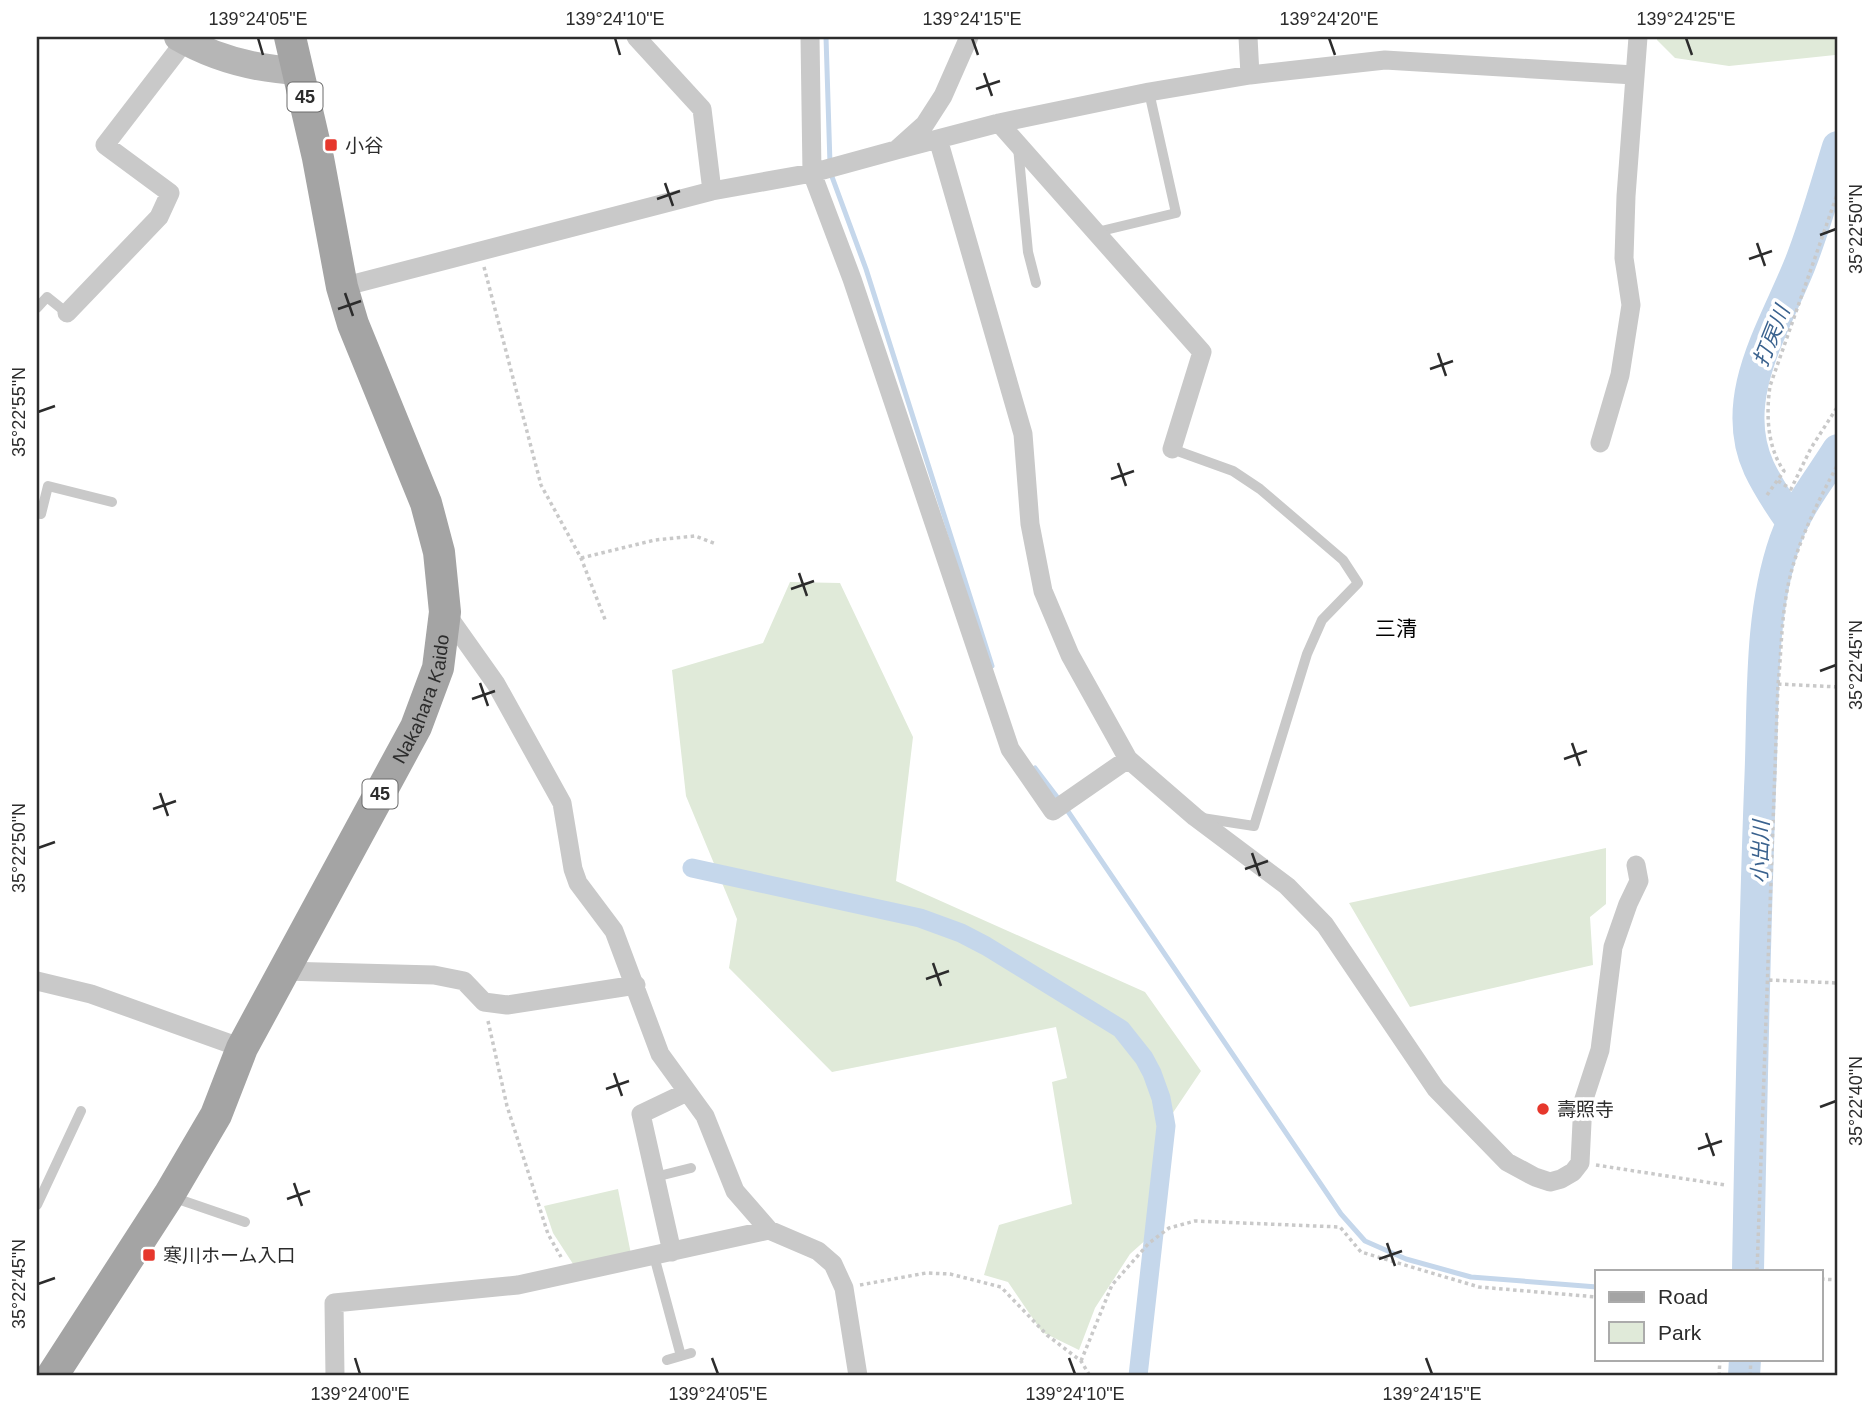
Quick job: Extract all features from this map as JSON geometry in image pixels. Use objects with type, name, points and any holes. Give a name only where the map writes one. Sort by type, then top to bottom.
[{"type":"main road","name":"Nakahara Kaido","points":[[52,1376],[169,1195],[216,1115],[242,1048],[416,727],[439,668],[445,612],[439,552],[426,503],[353,324],[342,287],[290,37]]},
{"type":"street","points":[[636,37],[702,109],[712,191]]},
{"type":"street","points":[[810,37],[824,170],[852,279],[1010,749],[1053,811],[1128,759]]},
{"type":"street","points":[[896,150],[925,124],[943,96],[969,37]]},
{"type":"street","points":[[1248,37],[1250,75]]},
{"type":"street","points":[[1600,443],[1620,375],[1632,305],[1624,258],[1638,37]]},
{"type":"street","points":[[68,313],[159,217],[170,194],[105,145],[181,39],[240,62],[299,71]]},
{"type":"street","points":[[342,287],[712,191],[824,170],[999,123],[1149,92],[1250,75],[1385,60],[1634,75]]},
{"type":"street","points":[[999,123],[1202,352],[1172,449]]},
{"type":"street","points":[[938,139],[1023,434],[1030,524],[1043,591],[1070,655],[1128,759],[1195,817],[1287,886],[1325,925],[1436,1089],[1507,1161],[1550,1182],[1561,1180],[1580,1163],[1583,1102],[1600,1050],[1613,947],[1639,881],[1636,865]]},
{"type":"street","points":[[445,612],[496,684],[562,803],[573,869],[578,883],[614,931],[660,1054],[705,1116],[735,1191],[769,1230],[818,1251],[833,1264],[844,1288],[859,1376]]},
{"type":"street","points":[[283,971],[434,975],[464,981],[484,1002],[507,1005],[636,985]]},
{"type":"street","points":[[37,981],[116,1002],[242,1048]]},
{"type":"street","points":[[663,1254],[655,1177],[641,1114],[687,1092]]},
{"type":"street","points":[[335,1376],[334,1303],[518,1285],[769,1230]]},
{"type":"lane","points":[[1097,232],[1175,213],[1149,92]]},
{"type":"lane","points":[[1018,147],[1028,252],[1036,283]]},
{"type":"lane","points":[[37,308],[47,297],[68,313]]},
{"type":"lane","points":[[1172,449],[1233,471],[1260,489],[1343,560],[1358,583],[1322,620],[1307,654],[1254,826],[1195,817]]},
{"type":"lane","points":[[37,512],[41,514],[48,486],[112,502]]},
{"type":"lane","points":[[37,1205],[81,1111]]},
{"type":"lane","points":[[655,1177],[691,1168]]},
{"type":"lane","points":[[169,1195],[245,1222]]},
{"type":"lane","points":[[663,1254],[686,1354],[667,1360]]},
{"type":"path","points":[[1767,495],[1784,471],[1776,457],[1770,433],[1770,386],[1838,191]]},
{"type":"path","points":[[480,252],[541,485],[581,558],[606,622]]},
{"type":"path","points":[[1778,483],[1791,489],[1811,448],[1838,406]]},
{"type":"path","points":[[1757,1270],[1779,684],[1785,602],[1796,557],[1818,500],[1838,464]]},
{"type":"path","points":[[581,558],[655,540],[695,536],[716,544]]},
{"type":"path","points":[[1779,684],[1838,687]]},
{"type":"path","points":[[1769,980],[1838,983]]},
{"type":"path","points":[[484,1002],[515,1132],[548,1234],[572,1275]]},
{"type":"path","points":[[1580,1163],[1725,1185]]},
{"type":"path","points":[[1081,1361],[1112,1284],[1149,1243],[1164,1231],[1195,1221],[1340,1227],[1361,1252],[1479,1287],[1595,1297]]},
{"type":"path","points":[[844,1288],[926,1273],[950,1274],[1001,1287],[1047,1335],[1081,1361],[1090,1376]]},
{"type":"green space","points":[[1657,37],[1838,37],[1835,55],[1729,66],[1675,58]]},
{"type":"green space","points":[[790,582],[840,583],[913,737],[896,881],[1145,992],[1201,1071],[1162,1129],[1149,1237],[1130,1254],[1095,1308],[1079,1350],[1042,1332],[1008,1282],[984,1275],[999,1225],[1072,1204],[1052,1082],[1067,1078],[1056,1027],[832,1072],[729,968],[737,919],[686,796],[672,670],[763,643]]},
{"type":"green space","points":[[1606,848],[1606,904],[1590,917],[1593,965],[1410,1007],[1349,903]]},
{"type":"green space","points":[[618,1189],[631,1254],[575,1267],[553,1233],[544,1206]]},
{"type":"waterway","points":[[826,37],[830,164]]},
{"type":"waterway","name":"打戻川","points":[[1792,522],[1759,468],[1751,442],[1748,415],[1751,389],[1758,363],[1805,250],[1838,147]]},
{"type":"waterway","points":[[831,174],[866,269],[992,666]]},
{"type":"waterway","name":"小出川","points":[[1748,1270],[1756,909],[1766,632],[1776,571],[1785,541],[1802,505],[1838,450]]},
{"type":"waterway","points":[[1035,768],[1067,810],[1341,1214],[1365,1241],[1406,1259],[1471,1277],[1595,1287]]},
{"type":"waterway","points":[[692,868],[920,918],[961,933],[1121,1029],[1152,1073],[1161,1098],[1166,1126],[1138,1376]]},
{"type":"waterway","name":"小出川","points":[[1744,1376],[1745,1360]]},
{"type":"place","name":"小谷","points":[[331,145]]},
{"type":"place","name":"壽照寺","points":[[1543,1109]]},
{"type":"place","name":"寒川ホーム入口","points":[[149,1255]]},
{"type":"district","name":"三清","points":[[1396,628]]}]
